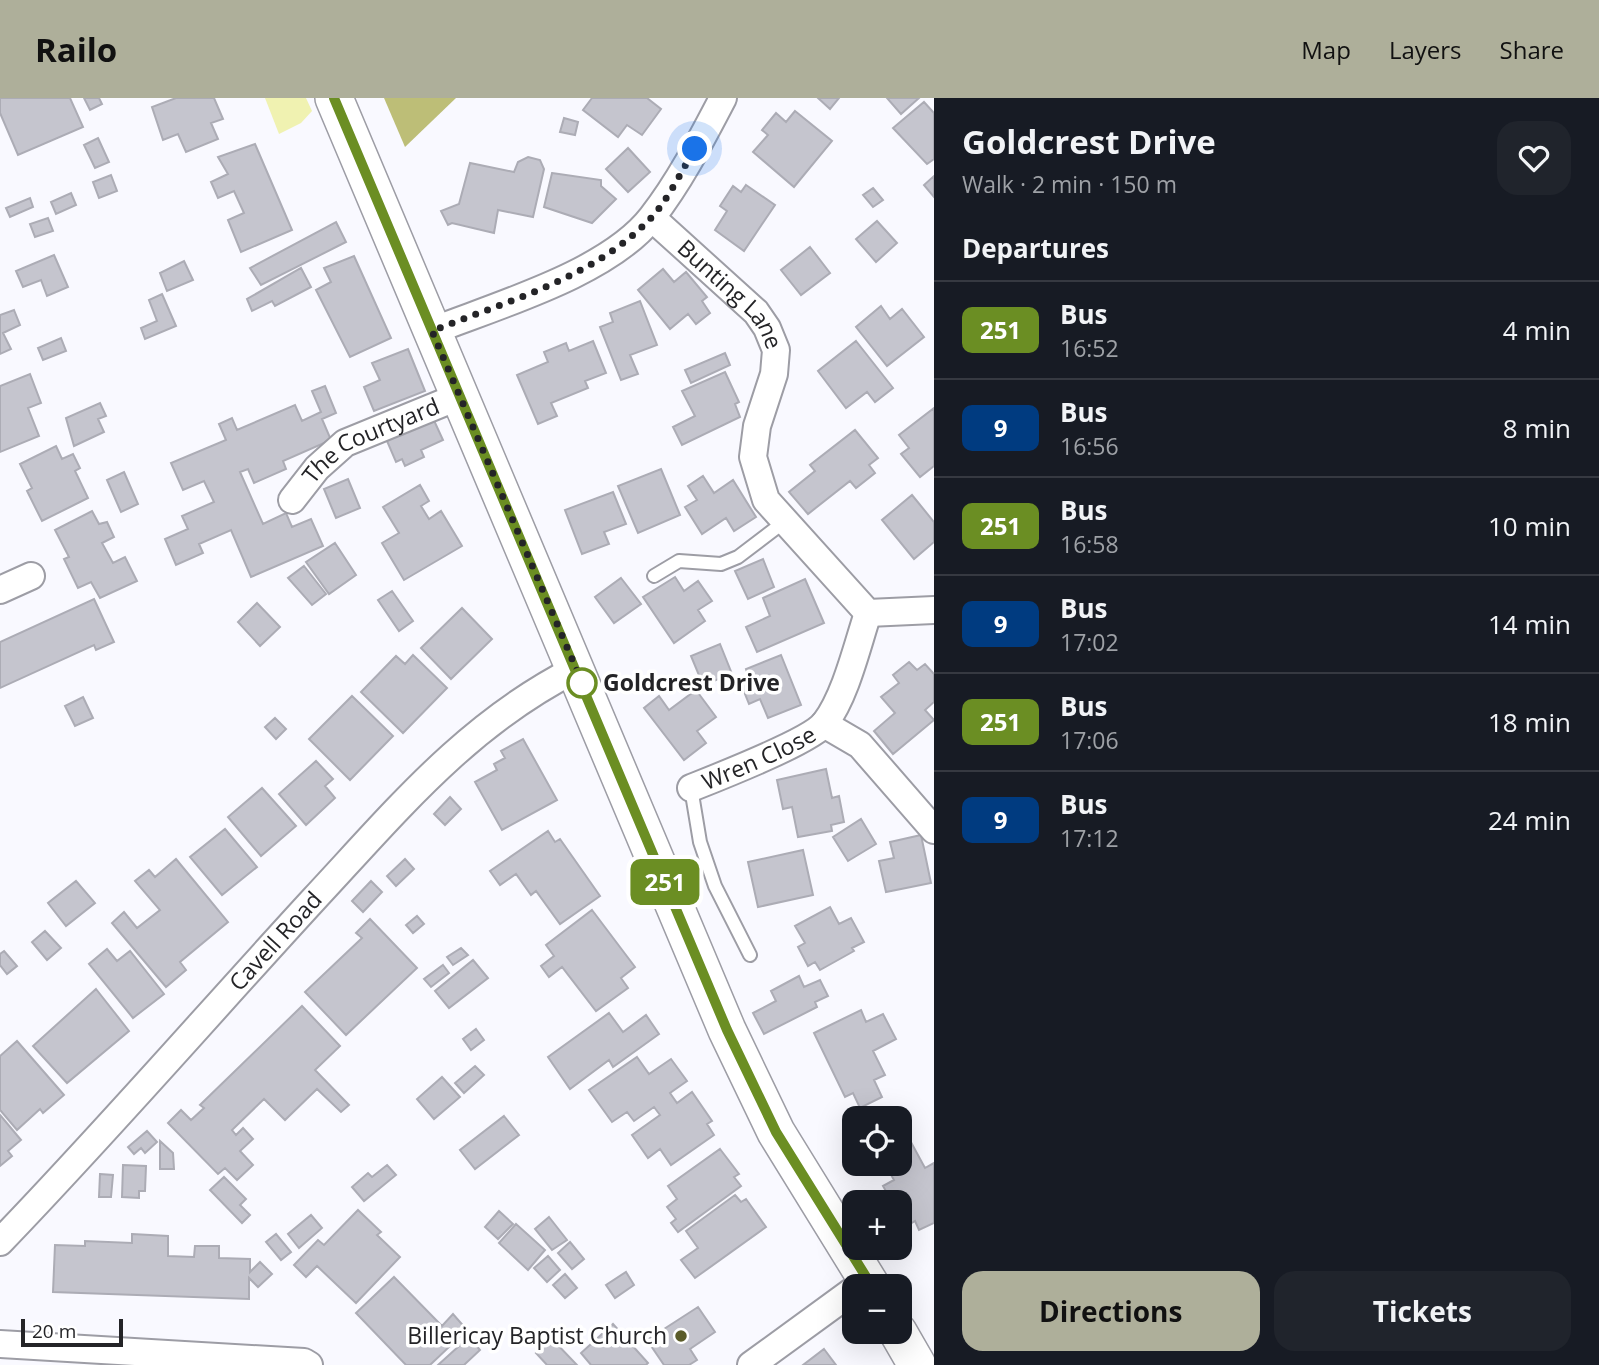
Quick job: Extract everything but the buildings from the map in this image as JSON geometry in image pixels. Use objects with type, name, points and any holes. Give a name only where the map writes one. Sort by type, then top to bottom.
[{"type":"street","points":[[334,98],[727,1030],[776,1132],[856,1274]]},
{"type":"street","points":[[432,331],[572,275],[615,251],[652,218],[723,98]]},
{"type":"street","name":"Bunting Lane","points":[[652,218],[756,312],[767,328],[776,350],[774,374],[757,426],[753,457],[766,500],[868,613]]},
{"type":"street","name":"The Courtyard","points":[[292,500],[317,468],[345,443],[460,396]]},
{"type":"street","points":[[0,590],[31,576]]},
{"type":"street","points":[[868,613],[934,610]]},
{"type":"street","name":"Wren Close","points":[[691,788],[760,760],[824,724],[844,682],[868,613]]},
{"type":"street","name":"Cavell Road","points":[[0,1242],[366,844],[463,744],[506,709],[576,669]]},
{"type":"street","name":"Wren Close","points":[[824,724],[860,745],[934,830]]},
{"type":"street","points":[[751,1365],[842,1301]]},
{"type":"street","points":[[905,1344],[917,1365]]},
{"type":"street","points":[[0,1345],[304,1362],[309,1365]]},
{"type":"lane","points":[[654,576],[679,561],[721,564],[738,556],[784,522]]},
{"type":"lane","points":[[691,788],[700,842],[715,886],[750,955]]},
{"type":"green space","points":[[265,98],[306,98],[312,111],[301,123],[279,134]]},
{"type":"green space","points":[[384,98],[456,98],[405,147]]},
{"type":"bus line","name":"251","points":[[334,98],[727,1030],[776,1132],[864,1274]]},
{"type":"place","name":"Goldcrest Drive","points":[[582,683]]},
{"type":"place","name":"Billericay Baptist Church","points":[[681,1336]]},
{"type":"route","points":[[582,683],[587,694],[432,331],[572,275],[615,251],[652,218],[695,149]]}]
